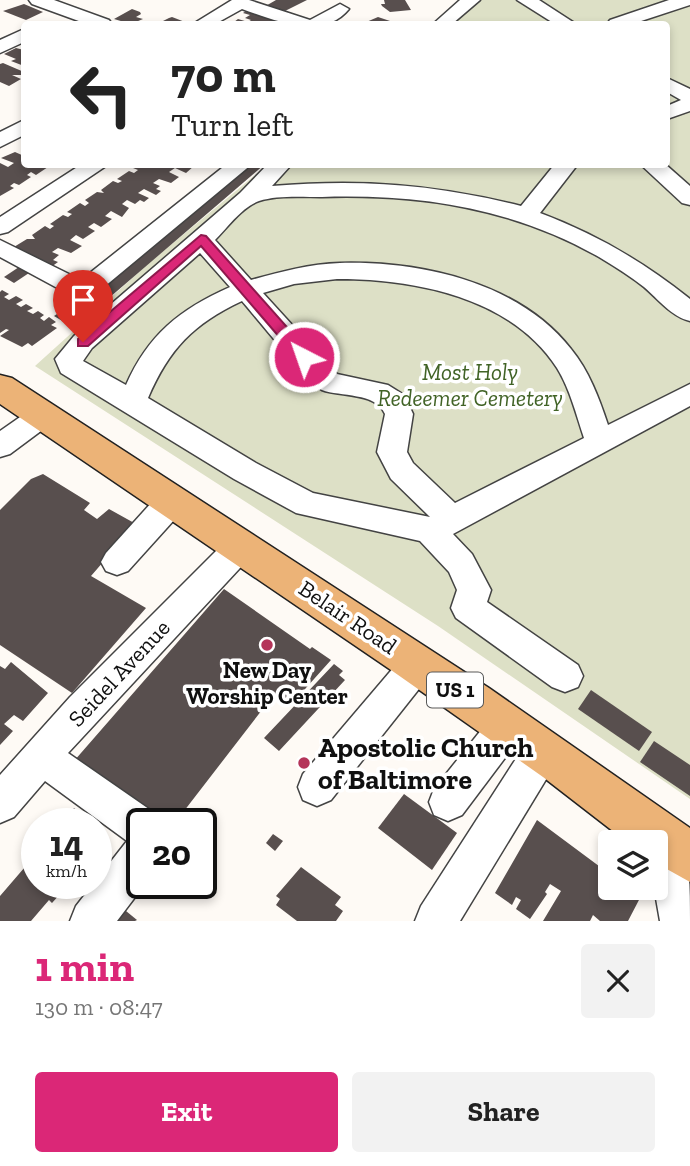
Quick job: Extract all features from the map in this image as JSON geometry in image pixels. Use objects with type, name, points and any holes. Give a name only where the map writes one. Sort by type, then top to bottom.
[{"type":"main road","name":"Belair Road","points":[[0,387],[418,664],[543,750],[678,849]]},
{"type":"street","points":[[38,0],[94,21]]},
{"type":"street","points":[[429,21],[448,3],[446,0]]},
{"type":"street","points":[[446,21],[471,0]]},
{"type":"street","points":[[526,0],[562,21]]},
{"type":"street","points":[[625,21],[686,0]]},
{"type":"street","points":[[208,21],[243,2],[295,21]]},
{"type":"street","points":[[321,21],[340,9]]},
{"type":"street","points":[[50,21],[69,12]]},
{"type":"street","points":[[0,47],[21,36]]},
{"type":"street","points":[[670,86],[690,97]]},
{"type":"street","points":[[670,112],[690,104]]},
{"type":"street","points":[[0,141],[21,129]]},
{"type":"street","points":[[0,226],[92,168]]},
{"type":"street","points":[[0,247],[83,291],[236,168]]},
{"type":"street","points":[[132,402],[71,366],[69,359],[83,342],[250,196],[277,168]]},
{"type":"street","points":[[526,215],[563,168]]},
{"type":"street","points":[[656,168],[690,198]]},
{"type":"street","points":[[250,196],[343,188],[391,190],[456,197],[526,215],[611,252],[645,274],[690,313]]},
{"type":"street","points":[[201,239],[328,382],[378,392],[394,402],[399,414],[392,452],[402,471],[441,525],[470,581],[474,590],[468,608],[565,676]]},
{"type":"street","points":[[600,443],[690,394]]},
{"type":"street","points":[[0,446],[43,415]]},
{"type":"street","points":[[117,562],[173,500]]},
{"type":"street","name":"Seidel Avenue","points":[[0,804],[83,709],[242,545]]},
{"type":"street","points":[[317,787],[418,664]]},
{"type":"street","points":[[448,802],[507,726]]},
{"type":"street","points":[[436,921],[543,750]]},
{"type":"street","points":[[42,757],[126,817]]},
{"type":"street","points":[[678,849],[681,921]]},
{"type":"street","points":[[91,921],[126,876]]},
{"type":"lane","points":[[369,271],[421,276],[478,295],[500,305],[530,325],[564,358],[577,379],[600,443],[441,525],[388,519],[307,504],[245,471],[132,402],[144,369],[178,330],[205,311],[246,290],[297,275],[369,271]]},
{"type":"green space","name":"Most Holy Redeemer Cemetery","points":[[463,0],[690,0],[690,799],[438,626],[35,366],[149,263],[263,168],[670,168],[670,21],[436,21]]},
{"type":"building","points":[[276,0],[307,0],[281,13],[264,7]]},
{"type":"building","points":[[384,0],[405,0],[411,10],[390,12],[381,4],[385,4]]},
{"type":"building","points":[[24,4],[43,12],[26,20],[3,11]]},
{"type":"building","points":[[132,9],[141,14],[136,17],[143,19],[121,21],[114,19]]},
{"type":"building","points":[[249,9],[279,21],[250,21],[245,18],[250,15],[243,13]]},
{"type":"building","points":[[172,17],[182,21],[163,21]]},
{"type":"building","points":[[378,17],[390,21],[369,21]]},
{"type":"building","points":[[16,48],[21,49],[21,65],[11,61],[16,59],[4,54]]},
{"type":"building","points":[[0,64],[21,71],[21,75],[12,75],[21,79],[9,86],[0,82]]},
{"type":"building","points":[[15,152],[21,155],[21,168],[46,168],[36,175],[31,172],[27,175],[31,177],[19,185],[14,183],[10,186],[14,188],[0,196],[0,163],[8,167],[14,163],[1,158]]},
{"type":"building","points":[[133,168],[175,168],[169,172],[179,177],[171,183],[159,179],[153,183],[160,186],[156,189],[161,191],[156,195],[144,189],[138,193],[149,198],[135,204],[127,200],[122,204],[129,208],[122,217],[111,211],[105,216],[112,219],[101,227],[94,223],[88,227],[95,231],[83,239],[76,235],[70,240],[82,246],[71,253],[58,248],[52,252],[59,255],[53,260],[58,262],[47,270],[9,250],[27,239],[35,239],[32,235],[45,226],[50,229],[54,226],[50,224],[63,215],[68,217],[72,214],[67,212],[80,203],[85,206],[89,203],[85,200],[97,192],[104,193],[101,190],[113,181],[122,181],[117,179],[129,171],[134,173],[138,170]]},
{"type":"building","points":[[175,168],[192,168],[186,173]]},
{"type":"building","points":[[243,168],[260,168],[74,328],[54,316],[78,300],[87,304],[96,296],[90,294]]},
{"type":"building","points":[[19,267],[29,273],[14,283],[4,277]]},
{"type":"building","points":[[2,290],[9,294],[4,297],[9,300],[16,296],[23,300],[16,304],[21,307],[26,304],[33,308],[27,311],[33,314],[38,311],[44,315],[40,318],[44,321],[49,317],[56,322],[51,325],[57,328],[32,346],[28,343],[22,347],[0,336],[9,330],[0,333]]},
{"type":"building","points":[[43,474],[90,503],[84,510],[97,519],[109,509],[136,524],[91,576],[146,608],[72,693],[0,645],[0,510],[31,479]]},
{"type":"building","points":[[224,589],[310,649],[312,647],[331,660],[289,707],[272,697],[186,808],[139,808],[74,761]]},
{"type":"building","points":[[11,662],[48,693],[23,721],[14,715],[4,724],[13,731],[0,745],[0,666],[5,669]]},
{"type":"building","points":[[334,664],[343,671],[339,675],[345,680],[279,751],[264,738]]},
{"type":"building","points":[[591,690],[652,732],[639,751],[578,709]]},
{"type":"building","points":[[654,741],[690,765],[690,796],[640,762]]},
{"type":"building","points":[[404,794],[457,833],[432,870],[378,828]]},
{"type":"building","points":[[537,820],[598,865],[598,900],[639,900],[628,921],[600,921],[593,915],[590,921],[543,921],[561,891],[550,884],[545,892],[547,894],[530,919],[516,909],[521,900],[516,897],[512,905],[495,893]]},
{"type":"building","points":[[273,834],[283,841],[275,851],[266,843]]},
{"type":"building","points":[[301,867],[341,897],[335,905],[343,911],[336,921],[297,921],[276,905],[280,899],[276,896]]},
{"type":"building","points":[[21,872],[21,899],[56,899],[52,903],[49,900],[31,921],[0,921],[0,896]]},
{"type":"building","points":[[115,902],[137,920],[101,921]]},
{"type":"place","name":"New Day Worship Center","points":[[267,645]]},
{"type":"place","name":"Apostolic Church of Baltimore","points":[[304,763]]},
{"type":"route","points":[[83,342],[201,239],[304,357]]}]
